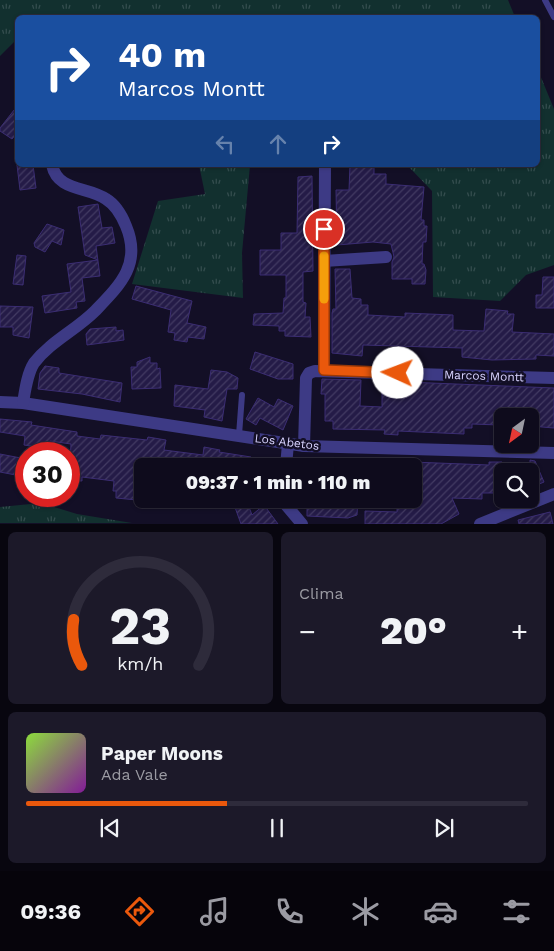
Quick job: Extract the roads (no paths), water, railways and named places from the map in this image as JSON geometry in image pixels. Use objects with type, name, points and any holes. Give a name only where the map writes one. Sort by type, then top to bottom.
[{"type":"street","points":[[23,403],[33,364],[86,320],[102,303],[125,276],[131,262],[133,248],[123,217],[115,206],[106,198],[65,184],[56,178],[53,167]]},
{"type":"street","points":[[304,446],[306,378],[309,373],[324,370],[325,167]]},
{"type":"street","points":[[324,261],[386,257]]},
{"type":"street","name":"Marcos Montt","points":[[324,370],[554,378]]},
{"type":"street","name":"Los Abetos","points":[[0,402],[23,403],[304,446],[554,453]]},
{"type":"street","points":[[287,458],[288,444]]},
{"type":"street","points":[[480,524],[554,494]]},
{"type":"street","points":[[289,508],[302,524]]},
{"type":"lane","points":[[545,0],[554,17]]},
{"type":"lane","points":[[238,436],[242,395]]}]
